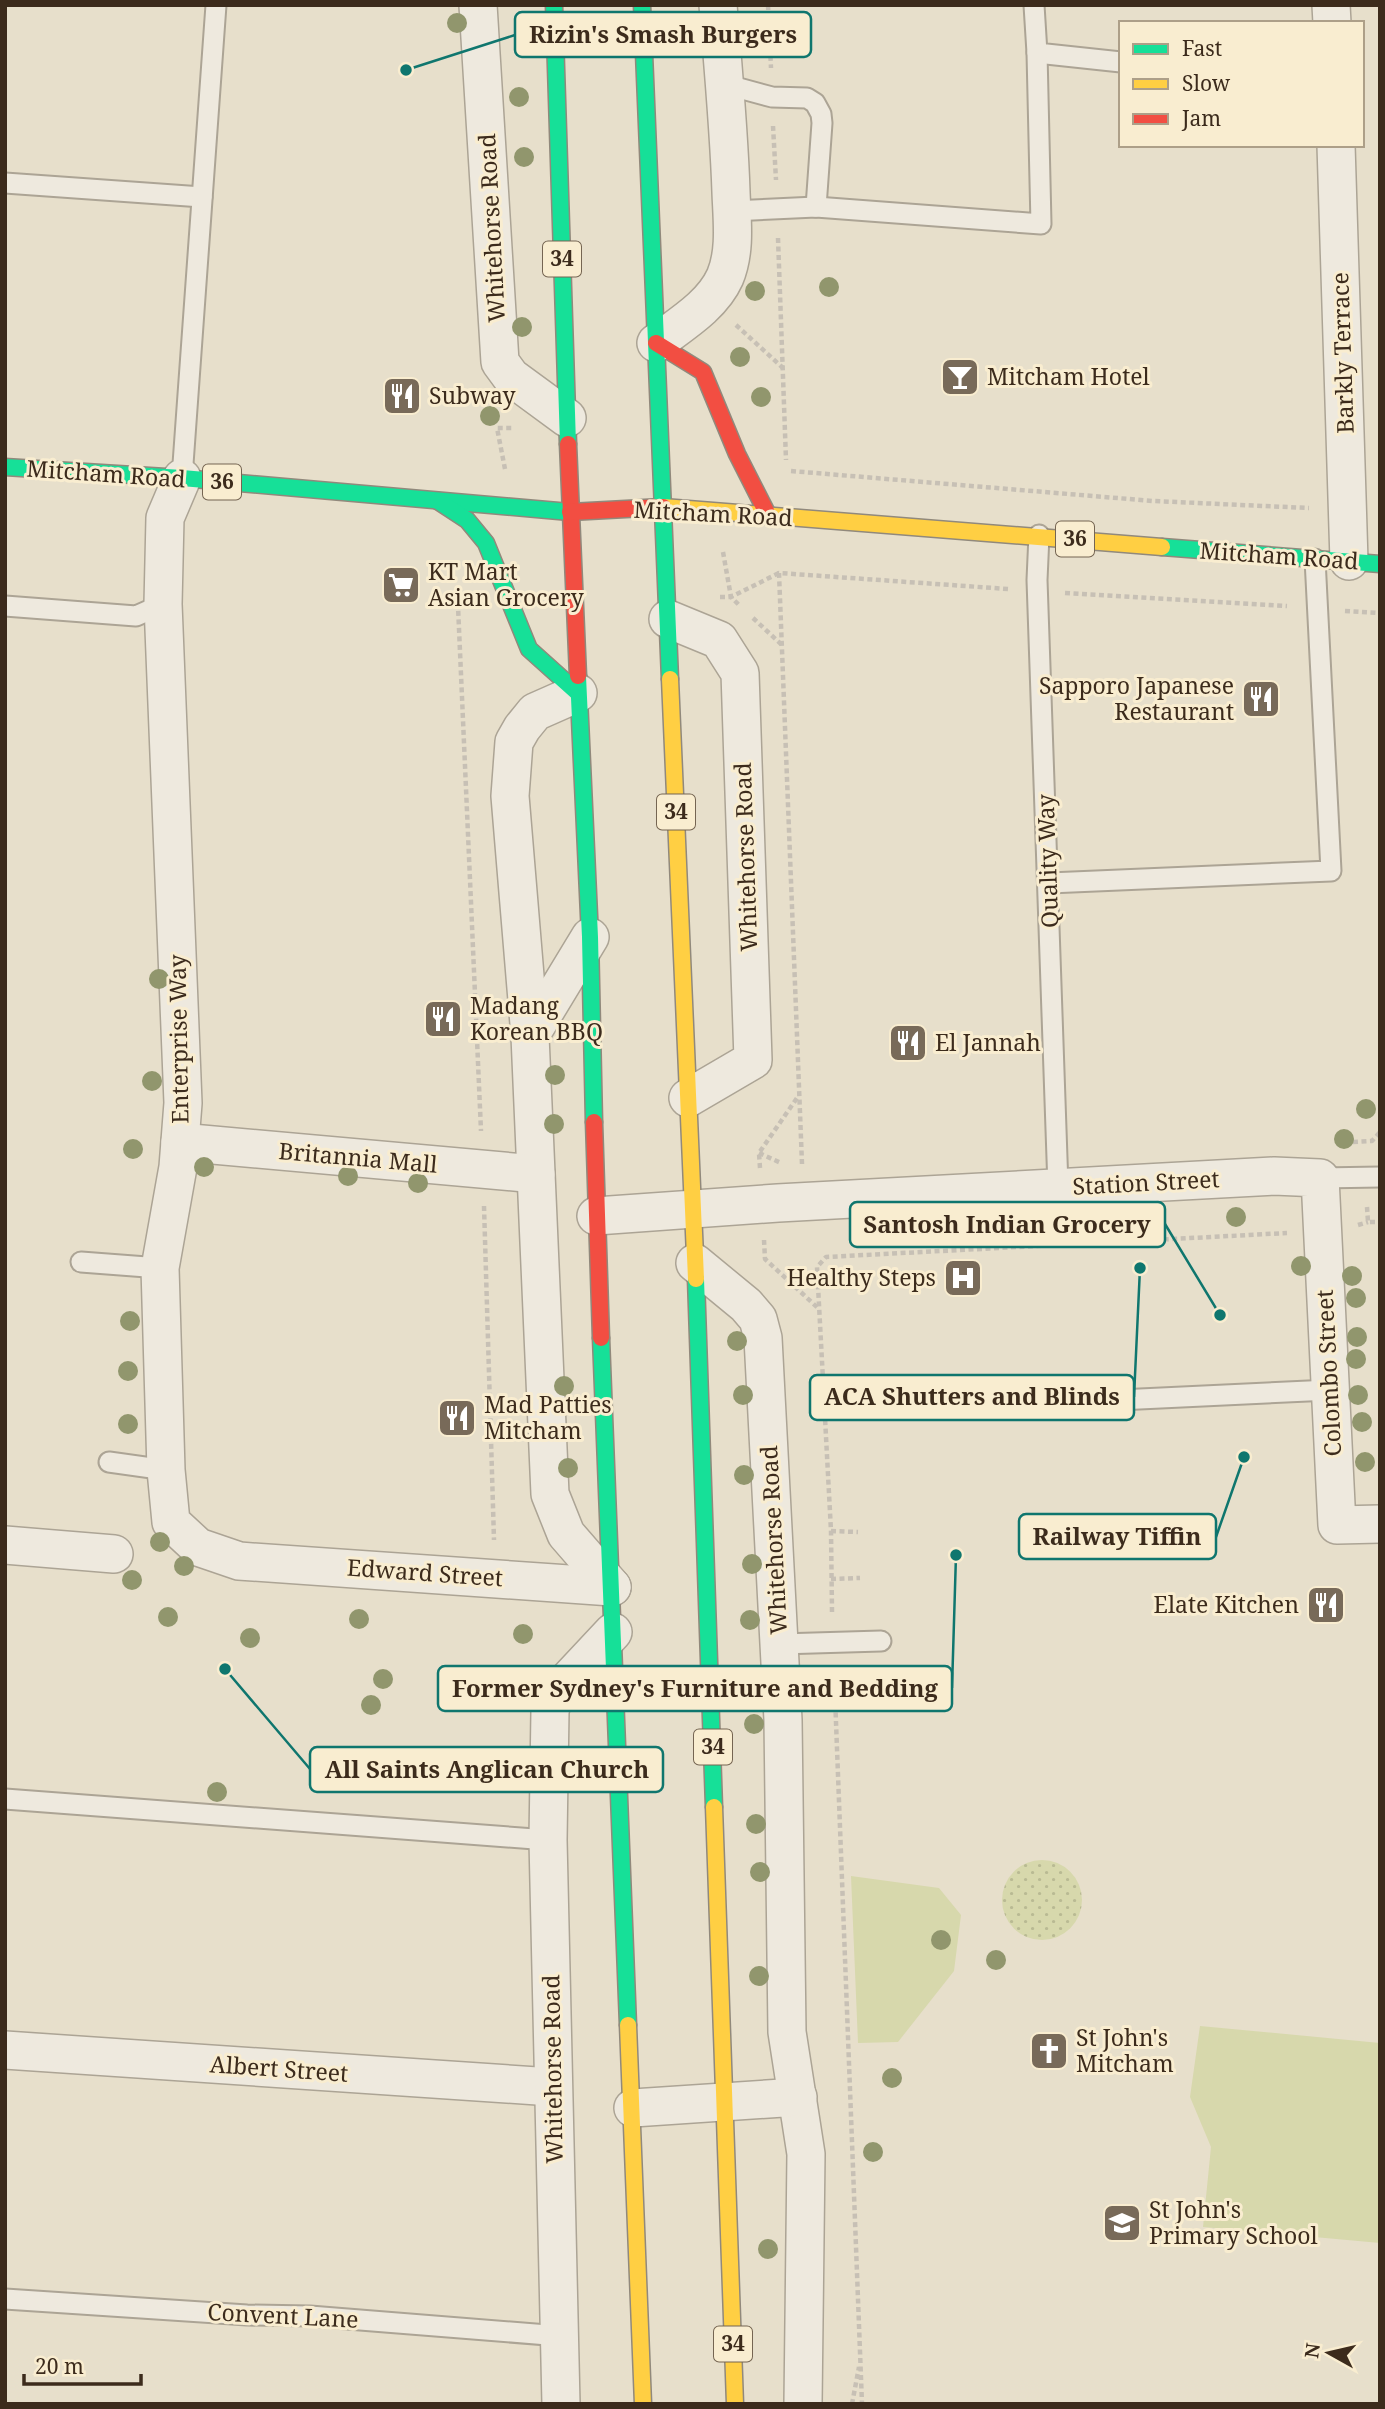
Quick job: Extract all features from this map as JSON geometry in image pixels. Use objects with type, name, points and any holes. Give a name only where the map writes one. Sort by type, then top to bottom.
[{"type":"main road","name":"34","points":[[554,5],[570,512],[590,937],[596,1216],[643,2404]]},
{"type":"main road","name":"34","points":[[642,5],[693,1208],[735,2404]]},
{"type":"main road","points":[[656,343],[703,372],[737,454],[769,517]]},
{"type":"main road","name":"Mitcham Road","points":[[5,467],[182,478],[570,512],[663,507],[1348,561]]},
{"type":"main road","points":[[438,501],[467,520],[486,542],[529,649],[578,694]]},
{"type":"street","name":"Whitehorse Road","points":[[478,5],[500,362],[511,377],[567,418]]},
{"type":"street","points":[[656,343],[699,310],[719,289],[731,258],[732,211],[718,5]]},
{"type":"street","name":"Barkly Terrace","points":[[1336,147],[1348,561]]},
{"type":"street","name":"Enterprise Way","points":[[182,478],[165,518],[163,604],[183,1103],[178,1167],[160,1268],[166,1470],[172,1522],[198,1547],[239,1561]]},
{"type":"street","name":"Whitehorse Road","points":[[668,619],[719,640],[740,673],[753,1060],[688,1098]]},
{"type":"street","points":[[578,694],[535,712],[514,742],[510,796],[530,1036],[550,1494],[566,1534],[612,1587]]},
{"type":"street","points":[[530,1036],[590,937]]},
{"type":"street","name":"Britannia Mall","points":[[180,1142],[536,1174]]},
{"type":"street","name":"Station Street","points":[[596,1216],[1058,1187],[1274,1176],[1320,1178]]},
{"type":"street","name":"Colombo Street","points":[[1320,1178],[1337,1525],[1380,1524]]},
{"type":"street","name":"Whitehorse Road","points":[[695,1262],[758,1318],[763,1338],[783,1720],[787,2032],[806,2154],[803,2404]]},
{"type":"street","points":[[5,1545],[114,1554]]},
{"type":"street","name":"Edward Street","points":[[239,1561],[612,1587]]},
{"type":"street","name":"Whitehorse Road","points":[[561,2404],[548,1840],[550,1711],[554,1695],[613,1632]]},
{"type":"street","name":"Albert Street","points":[[5,2050],[552,2087]]},
{"type":"street","points":[[633,2108],[726,2104],[798,2097]]},
{"type":"lane","points":[[182,478],[216,5]]},
{"type":"lane","points":[[732,211],[816,207],[1041,224],[1034,5]]},
{"type":"lane","points":[[1037,53],[1119,62]]},
{"type":"lane","points":[[724,84],[772,97],[807,98],[815,103],[822,123],[816,207]]},
{"type":"lane","points":[[5,183],[202,197]]},
{"type":"lane","name":"Quality Way","points":[[1039,535],[1037,591],[1058,1187]]},
{"type":"lane","points":[[1049,883],[1331,871],[1318,608],[1348,561]]},
{"type":"lane","points":[[5,606],[136,616],[163,604]]},
{"type":"lane","points":[[1320,1178],[1380,1177]]},
{"type":"lane","points":[[81,1262],[160,1268]]},
{"type":"lane","points":[[1055,1403],[1330,1390]]},
{"type":"lane","points":[[109,1462],[166,1470]]},
{"type":"lane","points":[[780,1644],[881,1641]]},
{"type":"lane","points":[[5,1800],[548,1840]]},
{"type":"lane","name":"Convent Lane","points":[[5,2299],[247,2315],[310,2316],[560,2336]]},
{"type":"path","points":[[732,322],[783,368]]},
{"type":"path","points":[[786,458],[788,468],[794,472],[1153,500],[1306,509],[1348,506]]},
{"type":"path","points":[[779,573],[802,1172]]},
{"type":"path","points":[[731,597],[779,573],[1380,613]]},
{"type":"path","points":[[759,1153],[798,1096]]},
{"type":"path","points":[[862,2404],[831,1531],[817,1267],[825,1258],[1322,1231],[1345,1229],[1368,1222]]},
{"type":"path","points":[[831,1531],[858,1532]]},
{"type":"path","points":[[831,1579],[860,1578]]},
{"type":"path","points":[[852,2401],[861,2361]]},
{"type":"green space","points":[[1042,1860],[1057,1863],[1070,1872],[1079,1885],[1082,1900],[1079,1915],[1070,1928],[1057,1937],[1042,1940],[1027,1937],[1014,1928],[1005,1915],[1002,1900],[1005,1885],[1014,1872],[1027,1863]]},
{"type":"green space","points":[[851,1876],[939,1888],[961,1915],[954,1971],[898,2042],[858,2043]]},
{"type":"green space","points":[[1200,2026],[1380,2043],[1380,2243],[1203,2227],[1211,2147],[1190,2097]]},
{"type":"traffic: fast","points":[[554,5],[568,444]]},
{"type":"traffic: fast","points":[[642,5],[670,679]]},
{"type":"traffic: fast","points":[[5,467],[182,478],[570,512]]},
{"type":"traffic: fast","points":[[438,501],[467,520],[486,543],[529,649],[578,693]]},
{"type":"traffic: fast","points":[[1162,547],[1380,564]]},
{"type":"traffic: fast","points":[[578,676],[590,937],[594,1122]]},
{"type":"traffic: fast","points":[[696,1279],[714,1807]]},
{"type":"traffic: fast","points":[[601,1338],[628,2025]]},
{"type":"traffic: slow","points":[[663,507],[1162,547]]},
{"type":"traffic: slow","points":[[670,679],[696,1279]]},
{"type":"traffic: slow","points":[[714,1807],[735,2404]]},
{"type":"traffic: slow","points":[[628,2025],[643,2404]]},
{"type":"traffic: jam","points":[[656,343],[703,372],[737,454],[769,517]]},
{"type":"traffic: jam","points":[[568,444],[578,676]]},
{"type":"traffic: jam","points":[[570,512],[663,507]]},
{"type":"traffic: jam","points":[[594,1122],[601,1338]]},
{"type":"place","name":"Rizin's Smash Burgers","points":[[406,70]]},
{"type":"place","name":"Mitcham Hotel","points":[[960,377]]},
{"type":"place","name":"Subway","points":[[402,396]]},
{"type":"place","name":"KT Mart Asian Grocery","points":[[401,585]]},
{"type":"place","name":"Sapporo Japanese Restaurant","points":[[1261,699]]},
{"type":"place","name":"Madang Korean BBQ","points":[[443,1019]]},
{"type":"place","name":"El Jannah","points":[[908,1043]]},
{"type":"place","name":"ACA Shutters and Blinds","points":[[1140,1268]]},
{"type":"place","name":"Healthy Steps","points":[[963,1278]]},
{"type":"place","name":"Santosh Indian Grocery","points":[[1220,1315]]},
{"type":"place","name":"Mad Patties Mitcham","points":[[457,1418]]},
{"type":"place","name":"Railway Tiffin","points":[[1244,1457]]},
{"type":"place","name":"Former Sydney's Furniture and Bedding","points":[[956,1555]]},
{"type":"place","name":"Elate Kitchen","points":[[1326,1605]]},
{"type":"place","name":"All Saints Anglican Church","points":[[225,1669]]},
{"type":"place","name":"St John's Mitcham","points":[[1049,2051]]},
{"type":"place","name":"St John's Primary School","points":[[1122,2223]]}]
